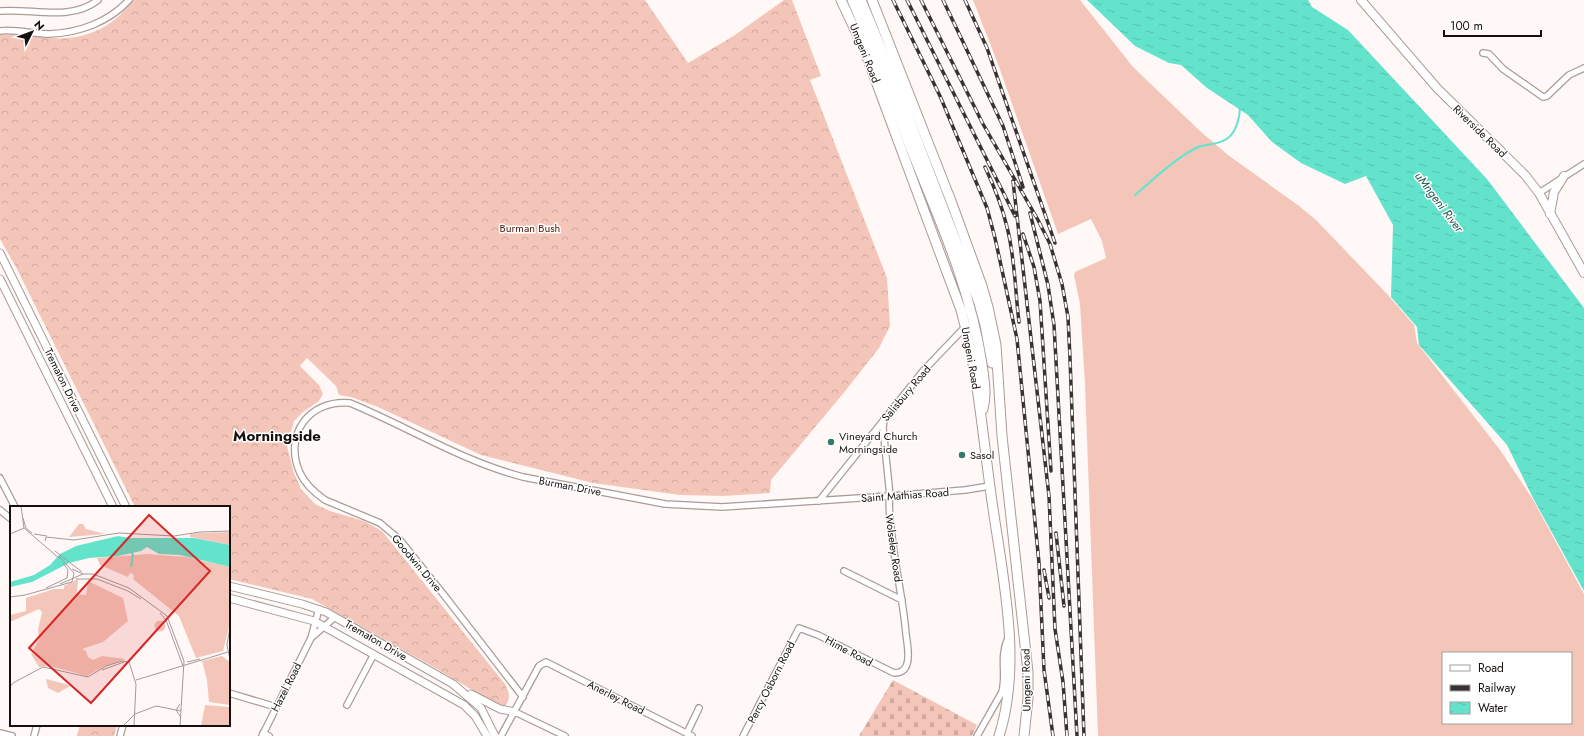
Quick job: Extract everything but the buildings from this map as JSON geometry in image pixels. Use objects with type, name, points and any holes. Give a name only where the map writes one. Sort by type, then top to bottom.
[{"type":"main road","name":"Umgeni Road","points":[[841,0],[858,34],[890,116],[966,326],[981,413],[1008,635],[1010,679],[1008,701],[999,736]]},
{"type":"main road","points":[[852,0],[903,116],[979,303],[985,325],[998,398]]},
{"type":"main road","points":[[861,0],[972,313],[979,346],[985,391],[981,413]]},
{"type":"main road","name":"Umgeni Road","points":[[872,0],[898,63],[982,286],[996,345],[998,398],[1028,672],[1028,698],[1024,736]]},
{"type":"main road","name":"Riverside Road","points":[[1361,0],[1437,88],[1525,176],[1539,193],[1584,272]]},
{"type":"main road","points":[[1550,214],[1554,192],[1564,176]]},
{"type":"street","points":[[0,11],[52,13],[73,11],[86,8],[98,0]]},
{"type":"street","points":[[0,31],[49,34],[70,32],[93,25],[117,11],[129,0]]},
{"type":"street","points":[[1484,53],[1489,54],[1503,69],[1543,97],[1547,96],[1569,75],[1584,68]]},
{"type":"street","points":[[1539,193],[1584,164]]},
{"type":"street","name":"Trematon Drive","points":[[1,258],[70,393],[124,506]]},
{"type":"street","name":"Trematon Drive","points":[[0,279],[112,506]]},
{"type":"street","name":"Salisbury Road","points":[[819,501],[924,371],[966,326]]},
{"type":"street","points":[[29,338],[40,333]]},
{"type":"street","points":[[58,398],[70,393]]},
{"type":"street","name":"Burman Drive","points":[[335,403],[350,403],[469,459],[504,472],[523,477],[677,506],[722,507],[819,501]]},
{"type":"street","name":"Goodwin Drive","points":[[335,403],[324,406],[309,415],[302,424],[297,436],[295,450],[296,461],[304,480],[325,500],[380,523],[395,535],[415,557],[523,697]]},
{"type":"street","name":"Wolseley Road","points":[[884,419],[883,428],[890,496],[889,504],[892,538],[909,655],[905,669],[899,673]]},
{"type":"street","points":[[82,445],[93,440]]},
{"type":"street","points":[[0,478],[14,506]]},
{"type":"street","name":"Saint Mathias Road","points":[[819,501],[965,490],[990,486]]},
{"type":"street","points":[[0,510],[10,518]]},
{"type":"street","points":[[844,571],[902,600]]},
{"type":"street","name":"Trematon Drive","points":[[230,586],[319,609],[404,656],[453,684],[481,708],[495,736]]},
{"type":"street","points":[[237,600],[239,588]]},
{"type":"street","name":"Trematon Drive","points":[[230,598],[314,621],[324,626],[470,710],[481,724],[487,736]]},
{"type":"street","name":"Hazel Road","points":[[265,735],[276,707],[311,638],[314,621],[319,609]]},
{"type":"street","name":"Hazel Road","points":[[311,638],[335,617]]},
{"type":"street","name":"Hime Road","points":[[799,628],[818,635],[883,669],[894,673],[899,673]]},
{"type":"street","name":"Percy Osborn Road","points":[[743,736],[799,628]]},
{"type":"street","points":[[977,736],[1004,686],[1002,655],[1008,635]]},
{"type":"street","points":[[347,705],[374,654]]},
{"type":"street","points":[[398,668],[404,656]]},
{"type":"street","name":"Anerley Road","points":[[523,697],[539,666],[544,662],[690,735]]},
{"type":"street","points":[[453,684],[500,709],[515,712],[565,736]]},
{"type":"street","points":[[454,700],[462,698],[463,695],[460,690]]},
{"type":"street","points":[[230,693],[276,707]]},
{"type":"street","points":[[501,736],[523,697]]},
{"type":"street","points":[[690,735],[699,708]]},
{"type":"street","points":[[34,736],[37,726]]},
{"type":"street","points":[[120,736],[123,726]]},
{"type":"street","points":[[0,733],[12,736]]},
{"type":"green space","name":"Burman Bush","points":[[133,0],[645,0],[688,63],[735,35],[784,0],[792,0],[821,76],[810,80],[887,278],[890,326],[879,348],[771,480],[770,493],[723,496],[680,495],[593,483],[481,455],[378,407],[351,397],[339,395],[336,386],[307,358],[300,366],[319,385],[323,394],[319,401],[303,412],[294,421],[287,446],[294,473],[301,489],[315,504],[330,511],[364,521],[382,531],[505,684],[509,699],[506,705],[500,707],[439,670],[312,599],[230,579],[230,506],[135,506],[17,269],[0,239],[0,35],[63,38],[86,35],[107,25],[125,10]]},
{"type":"green space","points":[[973,0],[1080,0],[1133,67],[1200,131],[1228,155],[1316,220],[1388,295],[1414,325],[1417,343],[1500,450],[1532,498],[1584,594],[1584,736],[1098,736],[1085,384],[1080,304],[1074,275],[1075,272],[1106,258],[1102,241],[1091,219],[1058,234],[998,64]]},
{"type":"green space","points":[[893,680],[977,725],[972,736],[859,736]]},
{"type":"green space","points":[[80,726],[117,726],[114,736],[77,736]]},
{"type":"water","name":"uMngeni River","points":[[1087,0],[1308,0],[1312,7],[1348,30],[1487,179],[1584,308],[1584,591],[1534,500],[1507,445],[1419,345],[1417,327],[1391,297],[1393,225],[1366,176],[1345,184],[1301,163],[1272,142],[1248,115],[1207,88],[1181,65],[1169,63],[1135,46]]},
{"type":"waterway","points":[[1135,195],[1179,158],[1200,146],[1224,141],[1228,138],[1237,124],[1240,108]]},
{"type":"railway","points":[[893,0],[940,96],[987,208],[1017,339],[1039,563],[1044,670],[1053,736]]},
{"type":"railway","points":[[907,0],[1015,216]]},
{"type":"railway","points":[[921,0],[983,124],[1038,220],[1050,244],[1062,284],[1068,317],[1070,358],[1084,736]]},
{"type":"railway","points":[[943,0],[1003,126],[1023,187]]},
{"type":"railway","points":[[965,0],[987,48],[1055,243]]},
{"type":"railway","points":[[985,167],[995,189],[1010,238],[1019,322]]},
{"type":"railway","points":[[1013,181],[1049,496],[1055,629],[1063,682],[1067,736]]},
{"type":"railway","points":[[1030,213],[1048,285],[1054,325],[1077,736]]},
{"type":"railway","points":[[1023,234],[1034,267],[1040,301],[1051,471]]},
{"type":"railway","points":[[1056,533],[1064,606]]},
{"type":"railway","points":[[1044,570],[1049,598]]},
{"type":"place","name":"Vineyard Church Morningside","points":[[831,442]]},
{"type":"place","name":"Sasol","points":[[962,455]]},
{"type":"district","name":"Morningside","points":[[277,436]]}]
